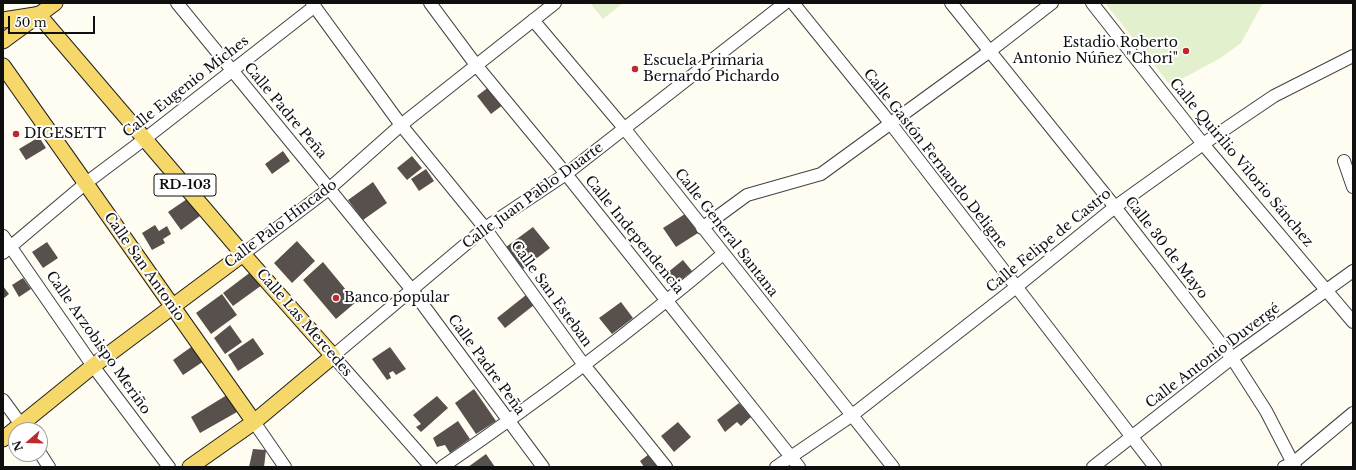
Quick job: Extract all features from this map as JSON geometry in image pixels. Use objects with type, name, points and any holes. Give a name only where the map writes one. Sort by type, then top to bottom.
[{"type":"main road","points":[[3,41],[55,3]]},
{"type":"main road","points":[[3,20],[38,14]]},
{"type":"main road","name":"Calle Las Mercedes","points":[[38,14],[146,138],[243,254],[333,356]]},
{"type":"main road","name":"Calle San Antonio","points":[[3,66],[86,183],[170,307],[254,422]]},
{"type":"main road","name":"Calle Palo Hincado","points":[[30,422],[94,366],[170,307],[243,254]]},
{"type":"main road","name":"Calle Juan Pablo Duarte","points":[[190,467],[254,422],[333,356]]},
{"type":"street","name":"Calle Padre Peña","points":[[177,3],[412,290],[543,467]]},
{"type":"street","name":"Calle Independencia","points":[[430,3],[476,65],[566,174],[795,462]]},
{"type":"street","name":"Calle Palo Hincado","points":[[243,254],[330,188],[401,125],[555,3]]},
{"type":"street","name":"Calle Juan Pablo Duarte","points":[[333,356],[485,228],[566,174],[785,3]]},
{"type":"street","name":"Calle Gastón Fernando Deligne","points":[[793,3],[891,124],[1015,288],[1155,467]]},
{"type":"street","name":"Calle 30 de Mayo","points":[[951,3],[1115,207],[1232,358],[1266,411],[1291,466]]},
{"type":"street","points":[[702,228],[747,195],[821,174],[990,51],[1052,3]]},
{"type":"street","name":"Calle Quirilio Vilorio Sánchez","points":[[1092,3],[1203,144],[1353,322]]},
{"type":"street","name":"Calle Eugenio Miches","points":[[7,250],[86,183],[232,71],[313,5]]},
{"type":"street","name":"Calle San Esteban","points":[[313,5],[401,125],[485,228],[584,365],[666,467]]},
{"type":"street","name":"Calle General Santana","points":[[532,20],[624,128],[893,467]]},
{"type":"street","name":"Calle Felipe de Castro","points":[[776,467],[795,462],[1115,207],[1203,144],[1274,96],[1353,56]]},
{"type":"street","points":[[1344,161],[1353,187]]},
{"type":"street","name":"Calle Arzobispo Meriño","points":[[3,236],[7,250],[169,467]]},
{"type":"street","points":[[442,467],[509,422],[667,301],[723,254]]},
{"type":"street","name":"Calle Antonio Duvergé","points":[[1093,467],[1232,358],[1353,270]]},
{"type":"street","name":"Calle Las Mercedes","points":[[333,356],[431,467]]},
{"type":"street","points":[[3,400],[19,422]]},
{"type":"street","points":[[1291,466],[1353,413]]},
{"type":"street","name":"Calle San Antonio","points":[[254,422],[285,467]]},
{"type":"green space","points":[[590,3],[623,3],[603,19]]},
{"type":"green space","name":"Estadio Roberto Antonio Núñez \"Chori\"","points":[[1105,3],[1263,3],[1241,43],[1219,59],[1170,85]]},
{"type":"building","points":[[490,86],[504,104],[491,114],[477,96]]},
{"type":"building","points":[[39,137],[46,148],[26,160],[19,149]]},
{"type":"building","points":[[283,151],[290,161],[272,174],[265,164]]},
{"type":"building","points":[[412,156],[422,168],[407,180],[397,168]]},
{"type":"building","points":[[426,169],[434,181],[419,191],[411,179]]},
{"type":"building","points":[[373,182],[387,203],[363,220],[348,200]]},
{"type":"building","points":[[187,199],[200,216],[181,230],[168,212]]},
{"type":"building","points":[[685,214],[698,233],[676,247],[663,228]]},
{"type":"building","points":[[155,225],[159,231],[167,226],[171,234],[163,239],[165,243],[152,250],[142,233]]},
{"type":"building","points":[[533,227],[550,248],[523,269],[506,247]]},
{"type":"building","points":[[297,241],[315,261],[292,283],[274,263]]},
{"type":"building","points":[[47,242],[58,258],[43,268],[32,252]]},
{"type":"building","points":[[683,260],[692,271],[671,288],[662,277]]},
{"type":"building","points":[[323,262],[356,302],[336,319],[303,280]]},
{"type":"building","points":[[252,271],[262,285],[233,306],[223,293]]},
{"type":"building","points":[[23,278],[31,289],[19,297],[12,285]]},
{"type":"building","points":[[3,286],[9,294],[3,299]]},
{"type":"building","points":[[222,294],[237,315],[211,334],[196,313]]},
{"type":"building","points":[[526,295],[534,305],[505,328],[497,318]]},
{"type":"building","points":[[621,302],[633,318],[612,334],[599,318]]},
{"type":"building","points":[[230,325],[242,342],[225,354],[214,338]]},
{"type":"building","points":[[253,338],[264,354],[238,371],[228,355]]},
{"type":"building","points":[[194,345],[204,361],[183,375],[173,360]]},
{"type":"building","points":[[390,347],[406,369],[396,375],[393,371],[389,373],[391,378],[387,380],[372,359]]},
{"type":"building","points":[[474,389],[496,421],[476,434],[455,403]]},
{"type":"building","points":[[227,395],[237,412],[200,433],[191,417]]},
{"type":"building","points":[[437,396],[448,408],[421,432],[416,427],[421,424],[413,415]]},
{"type":"building","points":[[739,403],[751,417],[741,426],[737,422],[725,432],[717,420]]},
{"type":"building","points":[[458,421],[470,439],[450,453],[445,445],[437,447],[433,438]]},
{"type":"building","points":[[678,422],[691,437],[674,452],[661,436]]},
{"type":"building","points":[[253,449],[266,450],[264,467],[249,467]]},
{"type":"building","points":[[653,451],[662,467],[644,467],[640,461]]},
{"type":"building","points":[[486,454],[495,467],[468,467]]},
{"type":"place","name":"Estadio Roberto Antonio Núñez \"Chori\"","points":[[1186,51]]},
{"type":"place","name":"Escuela Primaria Bernardo Pichardo","points":[[635,69]]},
{"type":"place","name":"DIGESETT","points":[[16,134]]},
{"type":"place","name":"Banco popular","points":[[336,298]]}]
